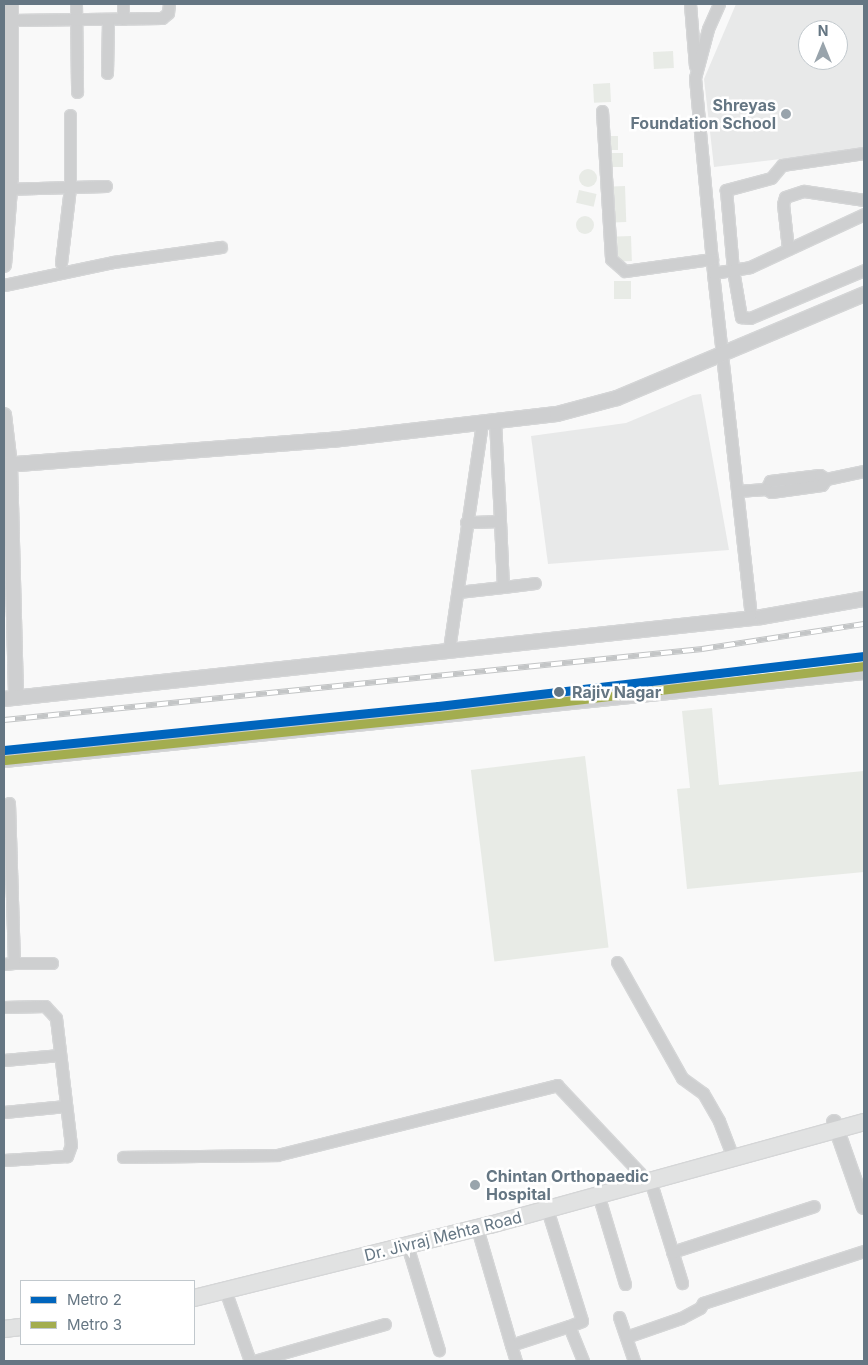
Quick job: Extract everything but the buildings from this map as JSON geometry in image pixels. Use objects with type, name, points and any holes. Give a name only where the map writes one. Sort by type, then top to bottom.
[{"type":"main road","points":[[195,1290],[645,1177],[730,1149],[835,1125],[864,1115]]},
{"type":"main road","name":"Dr. Jivraj Mehta Road","points":[[195,1298],[477,1228],[598,1194],[645,1177],[835,1125],[864,1122]]},
{"type":"main road","points":[[4,1320],[20,1318]]},
{"type":"main road","points":[[4,1329],[20,1326]]},
{"type":"street","points":[[4,263],[11,4]]},
{"type":"street","points":[[76,4],[77,92]]},
{"type":"street","points":[[123,4],[123,19]]},
{"type":"street","points":[[11,20],[162,18],[168,13],[169,4]]},
{"type":"street","points":[[690,4],[713,273],[724,353],[751,618]]},
{"type":"street","points":[[695,78],[708,29],[719,4]]},
{"type":"street","points":[[107,73],[108,19]]},
{"type":"street","points":[[692,26],[708,29]]},
{"type":"street","points":[[602,111],[612,259],[625,271],[712,259]]},
{"type":"street","points":[[61,263],[70,187],[70,115]]},
{"type":"street","points":[[864,153],[782,165],[771,178],[726,190],[733,270],[738,310],[741,317],[750,318],[864,270]]},
{"type":"street","points":[[7,188],[106,186]]},
{"type":"street","points":[[788,249],[783,204],[785,196],[804,191],[864,200]]},
{"type":"street","points":[[713,273],[750,267],[864,214]]},
{"type":"street","points":[[4,285],[113,262],[221,247]]},
{"type":"street","points":[[7,465],[332,440],[557,414],[617,398],[864,294]]},
{"type":"street","points":[[4,415],[7,465],[10,698],[449,649],[751,618],[864,599]]},
{"type":"street","points":[[488,422],[500,521],[503,587]]},
{"type":"street","points":[[449,649],[466,522],[488,422]]},
{"type":"street","points":[[737,491],[766,489],[771,492],[822,485],[826,479],[864,471]]},
{"type":"street","points":[[466,522],[500,521]]},
{"type":"street","points":[[458,592],[534,584]]},
{"type":"street","points":[[4,760],[864,672]]},
{"type":"street","points":[[9,803],[7,840],[9,964],[52,963]]},
{"type":"street","points":[[617,962],[682,1078],[703,1093],[719,1121],[730,1149]]},
{"type":"street","points":[[4,1007],[36,1005],[52,1010],[56,1018],[71,1145],[67,1156],[4,1160]]},
{"type":"street","points":[[4,1060],[60,1055]]},
{"type":"street","points":[[122,1158],[277,1155],[557,1085],[645,1177],[682,1283]]},
{"type":"street","points":[[4,1112],[66,1106]]},
{"type":"street","points":[[835,1125],[864,1207]]},
{"type":"street","points":[[598,1194],[626,1284]]},
{"type":"street","points":[[672,1252],[814,1206]]},
{"type":"street","points":[[511,1345],[570,1326],[582,1320],[547,1209]]},
{"type":"street","points":[[477,1228],[516,1361]]},
{"type":"street","points":[[407,1245],[439,1350]]},
{"type":"street","points":[[626,1337],[682,1318],[704,1303],[864,1251]]},
{"type":"street","points":[[225,1290],[250,1361]]},
{"type":"street","points":[[619,1317],[634,1361]]},
{"type":"street","points":[[254,1361],[385,1324]]},
{"type":"street","points":[[570,1326],[583,1361]]},
{"type":"shaded area","name":"Shreyas Foundation School","points":[[736,4],[864,4],[864,149],[714,167],[704,79]]},
{"type":"shaded area","points":[[673,51],[674,68],[654,69],[653,52]]},
{"type":"shaded area","points":[[610,83],[611,102],[594,103],[593,84]]},
{"type":"shaded area","points":[[607,136],[618,136],[618,150],[607,150]]},
{"type":"shaded area","points":[[609,153],[623,153],[623,167],[609,167]]},
{"type":"shaded area","points":[[588,169],[594,172],[597,178],[594,184],[588,187],[582,184],[579,178],[582,172]]},
{"type":"shaded area","points":[[612,186],[625,186],[626,222],[613,222]]},
{"type":"shaded area","points":[[579,190],[597,194],[594,207],[576,203]]},
{"type":"shaded area","points":[[581,216],[589,216],[594,221],[592,232],[581,234],[576,229],[576,221]]},
{"type":"shaded area","points":[[617,236],[631,236],[632,261],[618,261]]},
{"type":"shaded area","points":[[614,281],[631,281],[631,299],[614,299]]},
{"type":"shaded area","points":[[701,394],[729,550],[548,564],[531,436],[626,423],[693,395]]},
{"type":"shaded area","points":[[712,708],[719,785],[864,771],[864,872],[687,889],[677,789],[690,788],[682,711]]},
{"type":"shaded area","points":[[585,756],[609,948],[494,962],[471,770]]},
{"type":"railway","points":[[4,720],[702,649],[864,624]]},
{"type":"metro line","name":"2","points":[[4,750],[438,706],[864,656]]},
{"type":"metro line","name":"3","points":[[5,760],[439,716],[864,666]]},
{"type":"place","name":"Shreyas Foundation School","points":[[786,114]]},
{"type":"place","name":"Rajiv Nagar","points":[[559,692]]},
{"type":"place","name":"Chintan Orthopaedic Hospital","points":[[475,1185]]}]
